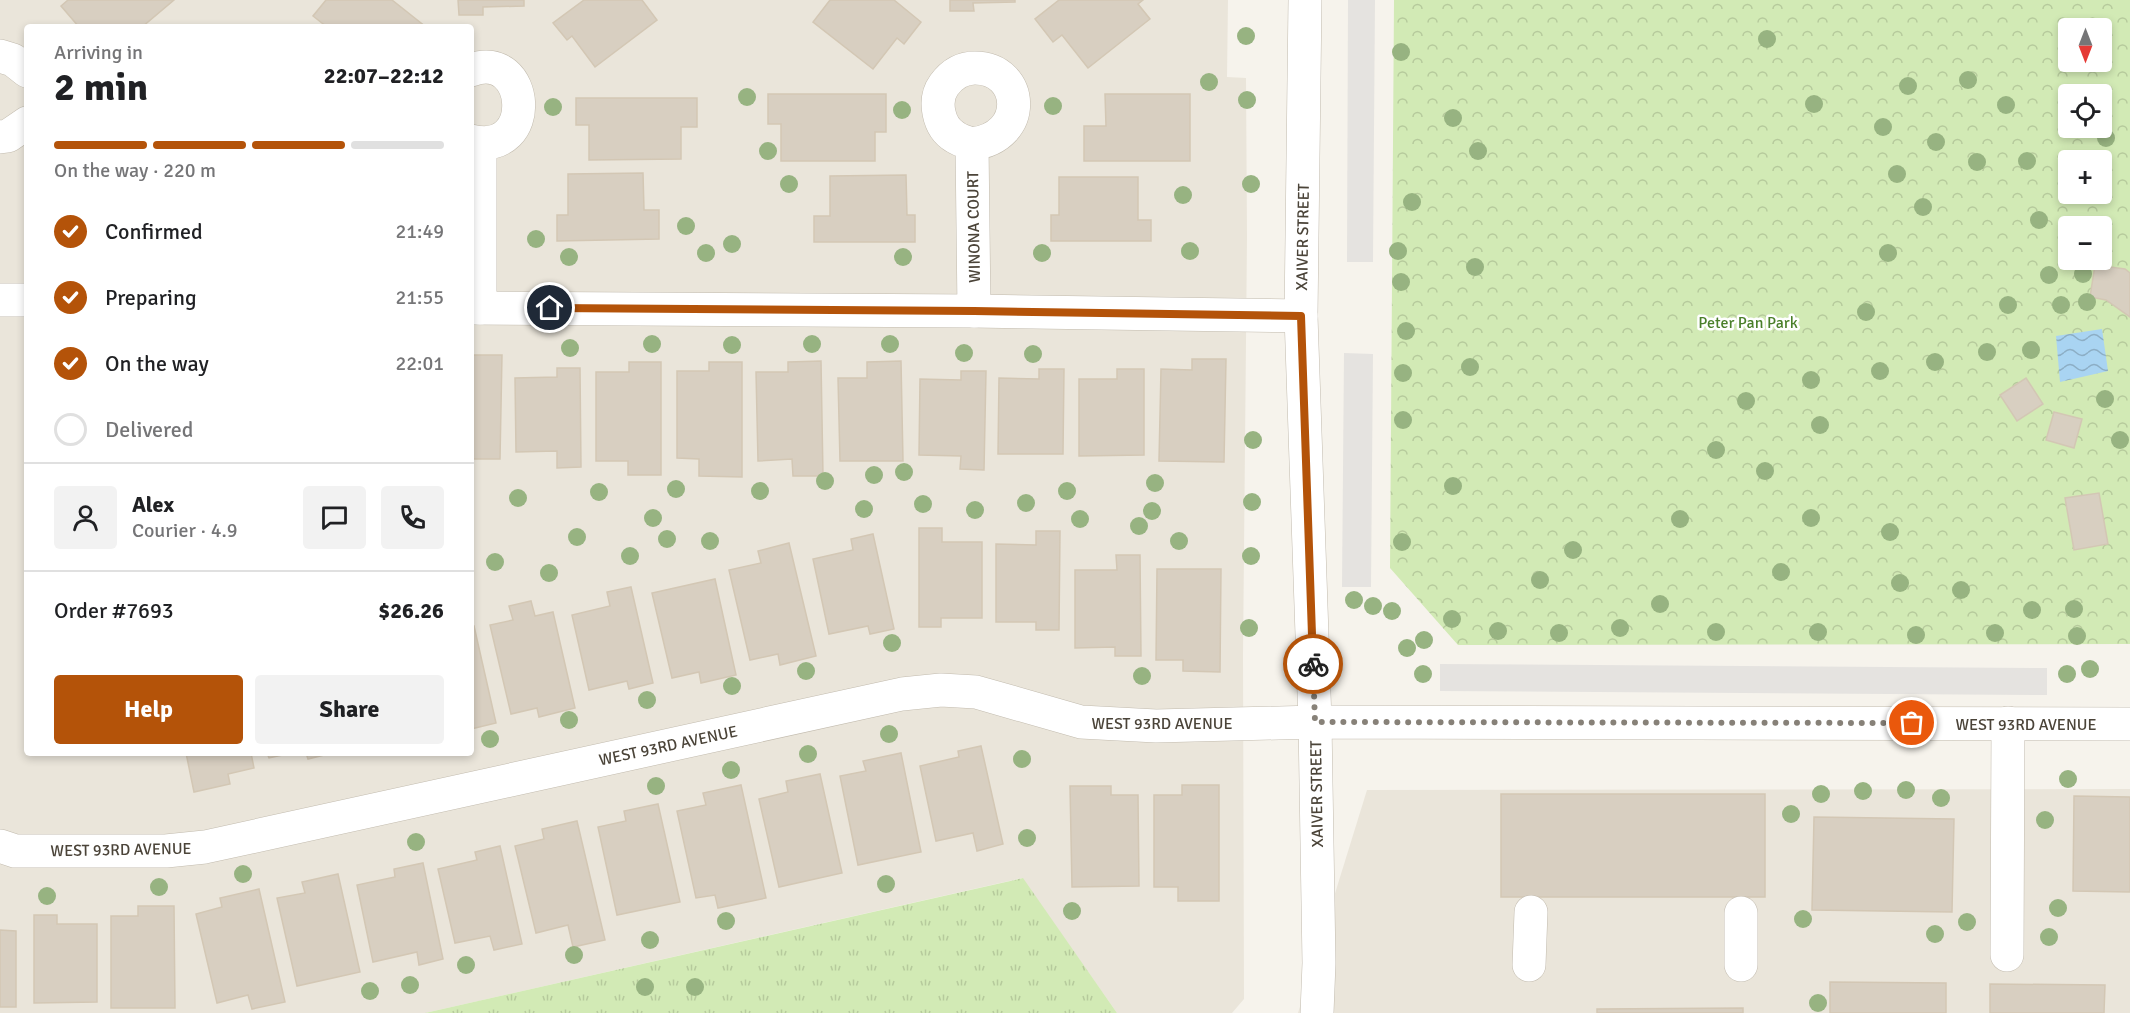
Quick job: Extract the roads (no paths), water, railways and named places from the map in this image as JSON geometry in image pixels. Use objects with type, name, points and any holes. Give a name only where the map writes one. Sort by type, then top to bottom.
[{"type":"street","name":"XAIVER STREET","points":[[1305,0],[1301,316],[1315,722],[1319,963],[1317,1013]]},
{"type":"street","points":[[0,56],[13,60],[24,69]]},
{"type":"street","points":[[474,69],[490,68],[502,73],[515,85],[520,106],[519,116],[512,129],[501,139],[476,142],[476,308],[974,311],[1301,316]]},
{"type":"street","points":[[0,137],[8,136],[24,125]]},
{"type":"street","name":"WINONA COURT","points":[[972,144],[974,311]]},
{"type":"street","points":[[0,300],[24,300]]},
{"type":"street","name":"WEST 93RD AVENUE","points":[[0,846],[15,851],[166,851],[205,847],[902,694],[931,691],[976,692],[1081,722],[1156,726],[1315,722],[2130,724]]},
{"type":"street","points":[[2007,955],[2008,723]]},
{"type":"street","points":[[1529,965],[1531,912]]},
{"type":"street","points":[[1741,913],[1741,965]]},
{"type":"water","points":[[2102,329],[2108,371],[2060,382],[2056,336]]},
{"type":"park label","name":"Peter Pan Park","points":[[1748,322]]}]
